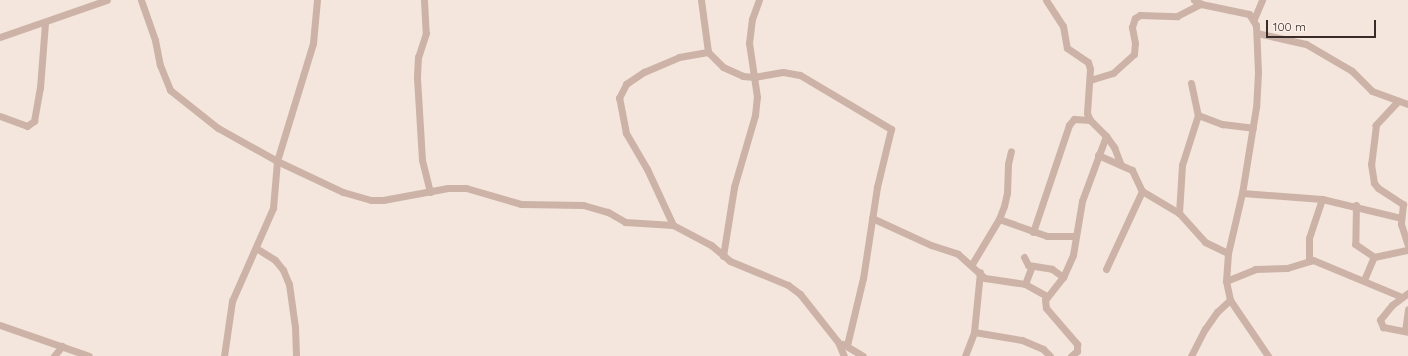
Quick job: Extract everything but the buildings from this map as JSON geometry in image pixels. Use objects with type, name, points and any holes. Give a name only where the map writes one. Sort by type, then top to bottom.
[{"type":"street","points":[[0,37],[45,23],[107,0]]},
{"type":"street","points":[[141,0],[170,90],[218,128],[277,161],[343,192],[371,200],[397,198],[430,192],[466,188],[521,204],[583,205],[608,212],[625,222],[673,225],[711,245],[723,256],[788,285],[803,298],[838,342],[844,356]]},
{"type":"street","points":[[224,356],[232,301],[273,208],[277,161],[313,43],[317,0]]},
{"type":"street","points":[[424,0],[426,33],[418,57],[417,78],[422,160],[430,192]]},
{"type":"street","points":[[700,0],[708,52],[733,73],[754,78],[783,72],[800,75],[891,129],[872,218],[862,284],[847,345]]},
{"type":"street","points":[[723,256],[734,187],[755,115],[754,78],[750,31],[759,0]]},
{"type":"street","points":[[1046,0],[1063,26],[1067,48],[1088,62],[1090,80],[1087,103],[1090,120],[1106,136],[1114,147],[1121,165]]},
{"type":"street","points":[[1190,10],[1194,0],[1201,4],[1250,14],[1254,19],[1258,89],[1242,193],[1228,253],[1226,281],[1230,300],[1268,356]]},
{"type":"street","points":[[1254,19],[1262,0]]},
{"type":"street","points":[[1090,80],[1113,73],[1134,54],[1135,43],[1132,27],[1135,18],[1140,15],[1176,16],[1201,4]]},
{"type":"street","points":[[0,116],[27,126],[34,120],[40,88],[45,23]]},
{"type":"street","points":[[1256,33],[1306,44],[1352,71],[1372,91],[1408,104]]},
{"type":"street","points":[[673,225],[647,169],[626,133],[619,98],[626,84],[644,72],[679,56],[708,52]]},
{"type":"street","points":[[1179,213],[1182,165],[1198,115],[1190,83]]},
{"type":"street","points":[[1398,101],[1376,125],[1371,164],[1372,175],[1378,188],[1403,204],[1401,218],[1403,235],[1408,246]]},
{"type":"street","points":[[1198,115],[1222,124],[1253,128]]},
{"type":"street","points":[[1032,232],[1069,125],[1074,119],[1090,120]]},
{"type":"street","points":[[1071,356],[1077,351],[1077,344],[1046,308],[1047,296],[1062,277],[1073,255],[1082,201],[1106,136]]},
{"type":"street","points":[[972,264],[999,219],[1007,193],[1008,164],[1012,151]]},
{"type":"street","points":[[1098,156],[1121,165],[1136,175],[1142,191],[1179,213],[1206,242],[1228,253]]},
{"type":"street","points":[[1106,269],[1142,191]]},
{"type":"street","points":[[1242,193],[1322,198],[1401,218]]},
{"type":"street","points":[[1309,260],[1309,238],[1322,198]]},
{"type":"street","points":[[1356,206],[1355,244],[1363,252],[1374,257],[1408,250]]},
{"type":"street","points":[[872,218],[931,245],[958,254],[992,280],[1025,284],[1047,296]]},
{"type":"street","points":[[999,219],[1046,236],[1075,236]]},
{"type":"street","points":[[256,248],[275,260],[283,270],[289,284],[295,327],[296,356]]},
{"type":"street","points":[[1024,257],[1028,264],[1052,270],[1062,277]]},
{"type":"street","points":[[1364,280],[1374,257]]},
{"type":"street","points":[[1226,281],[1255,269],[1287,268],[1309,260],[1318,262],[1405,295],[1380,320],[1383,327],[1407,331],[1408,310]]},
{"type":"street","points":[[1025,284],[1032,266]]},
{"type":"street","points":[[965,356],[974,332],[980,272]]},
{"type":"street","points":[[1191,356],[1213,318],[1230,300]]},
{"type":"street","points":[[0,324],[88,356]]},
{"type":"street","points":[[974,332],[1022,340],[1044,349],[1050,356]]},
{"type":"street","points":[[838,342],[847,345],[864,356]]},
{"type":"street","points":[[54,356],[62,346]]}]
